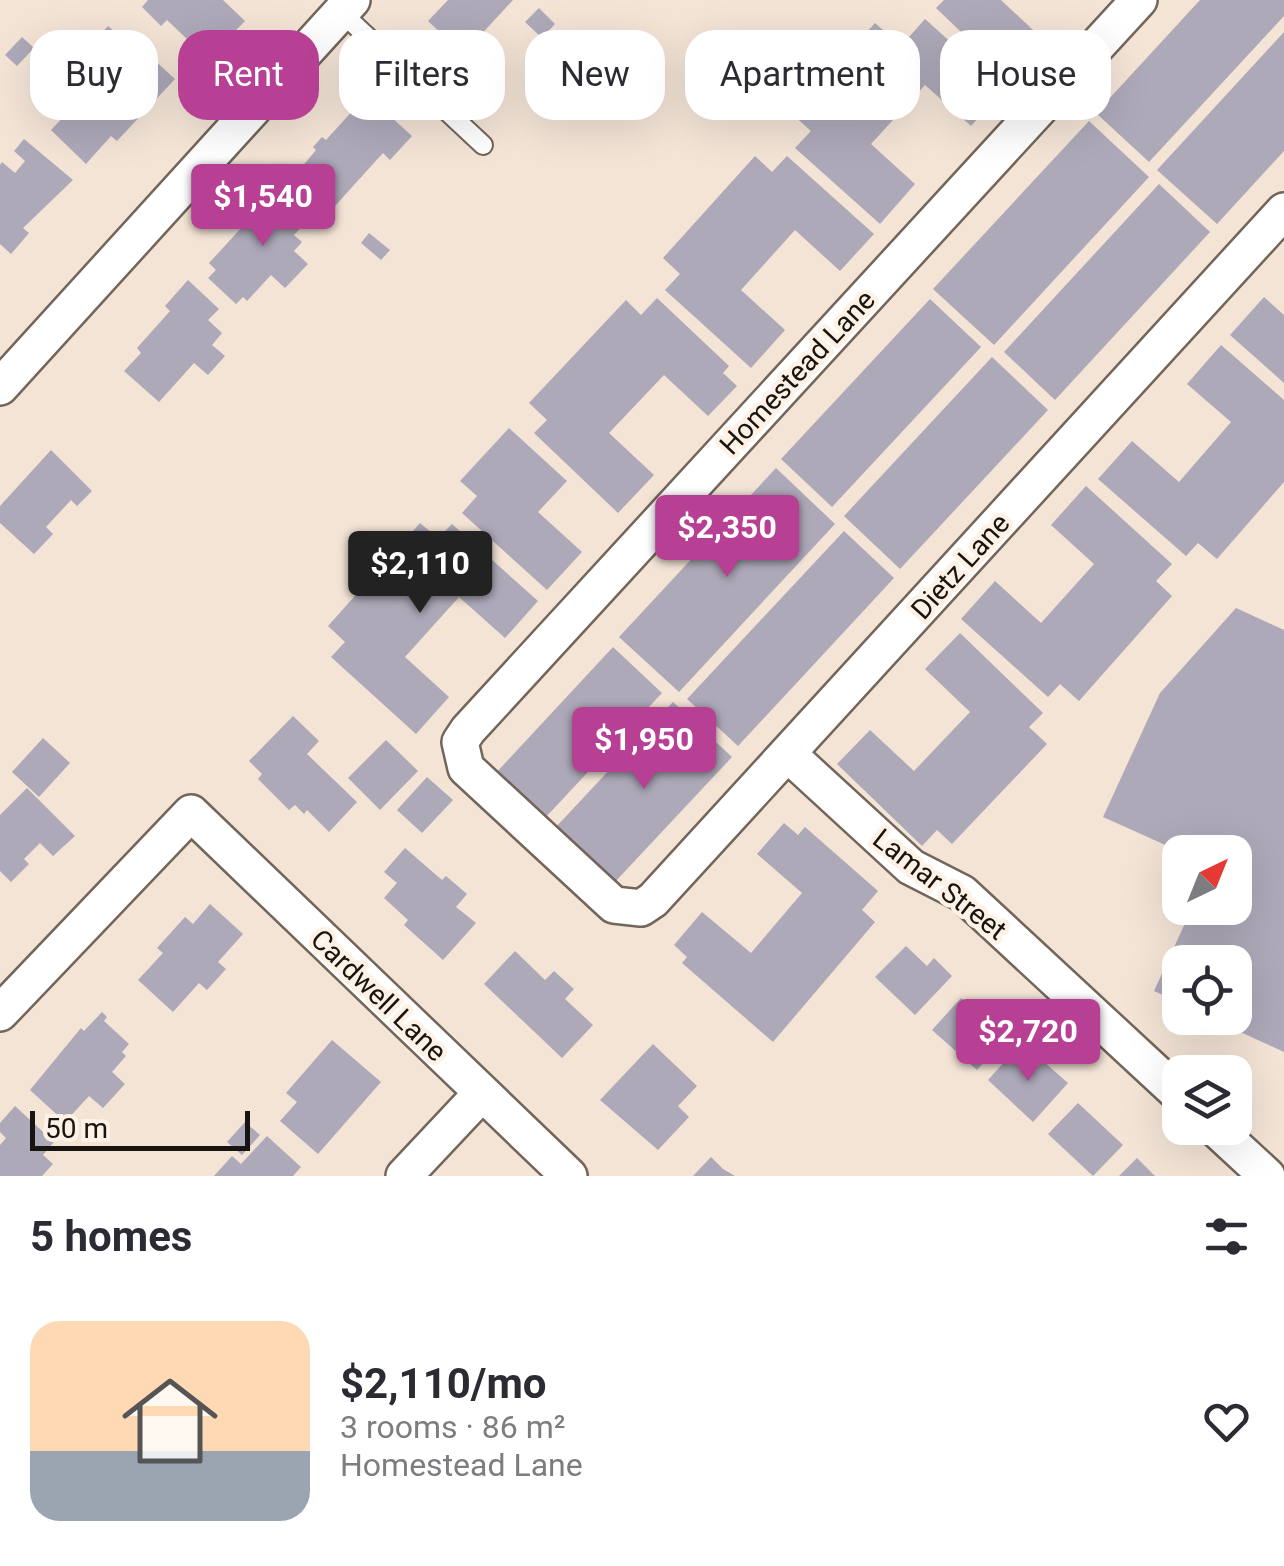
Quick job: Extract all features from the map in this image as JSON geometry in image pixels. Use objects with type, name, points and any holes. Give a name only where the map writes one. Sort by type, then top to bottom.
[{"type":"street","name":"Homestead Lane","points":[[630,908],[602,894],[466,768],[460,742],[1138,0]]},
{"type":"street","points":[[7,365],[341,4]]},
{"type":"street","name":"Dietz Lane","points":[[630,908],[653,900],[1284,211]]},
{"type":"street","name":"Lamar Street","points":[[788,754],[911,867],[962,893],[1162,1078]]},
{"type":"street","name":"Cardwell Lane","points":[[0,1013],[190,814],[569,1176]]},
{"type":"street","points":[[404,1176],[481,1094]]},
{"type":"street","points":[[1234,1145],[1268,1176]]},
{"type":"lane","points":[[341,4],[483,144]]},
{"type":"building","points":[[148,0],[223,0],[245,21],[236,30],[178,30],[167,20],[161,26],[142,7]]},
{"type":"building","points":[[448,0],[513,0],[485,30],[438,30],[428,21]]},
{"type":"building","points":[[944,0],[1001,0],[1033,30],[959,30],[936,8]]},
{"type":"building","points":[[1200,0],[1284,0],[1284,16],[1149,162],[1104,120],[1111,120],[1111,97]]},
{"type":"building","points":[[539,8],[555,24],[549,30],[534,30],[525,22]]},
{"type":"building","points":[[925,19],[940,32],[940,98],[925,85],[920,90],[920,30],[915,30]]},
{"type":"building","points":[[1284,32],[1284,151],[1217,224],[1157,170]]},
{"type":"building","points":[[22,37],[30,44],[30,52],[17,66],[5,55]]},
{"type":"building","points":[[158,63],[175,79],[158,97]]},
{"type":"building","points":[[60,120],[137,120],[117,141],[111,136],[86,164],[51,130]]},
{"type":"building","points":[[344,120],[394,120],[412,136],[390,160],[383,153],[334,207],[307,183],[312,178],[301,168],[316,150],[313,147],[322,137],[326,140]]},
{"type":"building","points":[[799,120],[893,120],[871,144],[915,184],[880,224],[795,148],[811,131]]},
{"type":"building","points":[[1089,121],[1149,177],[994,345],[933,289]]},
{"type":"building","points":[[24,139],[73,180],[23,228],[29,233],[11,254],[0,244],[0,165],[2,162],[15,173],[25,161],[14,151]]},
{"type":"building","points":[[755,156],[772,172],[787,156],[874,234],[840,271],[795,230],[741,290],[785,330],[751,368],[665,290],[680,274],[663,258]]},
{"type":"building","points":[[1159,184],[1210,232],[1055,400],[1004,352]]},
{"type":"building","points":[[281,185],[313,215],[294,235],[302,242],[294,251],[308,264],[285,288],[271,275],[247,301],[243,297],[236,304],[208,278],[216,270],[209,263]]},
{"type":"building","points":[[369,233],[390,250],[381,260],[361,243]]},
{"type":"building","points":[[188,280],[219,309],[208,320],[222,333],[212,345],[225,356],[208,375],[194,363],[159,402],[124,371],[141,353],[137,348],[170,311],[165,306]]},
{"type":"building","points":[[1264,297],[1284,315],[1284,383],[1230,335]]},
{"type":"building","points":[[657,298],[729,366],[723,373],[737,386],[708,416],[664,375],[609,433],[654,475],[618,513],[534,433],[547,420],[529,403],[626,300],[641,315]]},
{"type":"building","points":[[930,299],[981,347],[832,507],[781,459]]},
{"type":"building","points":[[1221,345],[1284,400],[1284,482],[1217,559],[1198,543],[1186,556],[1098,479],[1132,441],[1179,482],[1231,422],[1187,384]]},
{"type":"building","points":[[992,357],[1048,410],[900,569],[844,516]]},
{"type":"building","points":[[509,428],[567,481],[538,512],[582,552],[547,590],[462,513],[477,496],[460,481]]},
{"type":"building","points":[[51,450],[92,491],[77,506],[71,500],[46,527],[53,534],[34,554],[0,523],[0,506]]},
{"type":"building","points":[[776,468],[835,524],[679,692],[619,637]]},
{"type":"building","points":[[1086,486],[1172,564],[1156,581],[1172,596],[1079,701],[1060,684],[1048,697],[961,619],[995,581],[1041,623],[1094,564],[1051,525]]},
{"type":"building","points":[[420,523],[438,538],[452,524],[538,601],[505,638],[459,597],[405,657],[449,697],[416,734],[331,657],[345,642],[328,626]]},
{"type":"building","points":[[844,531],[894,578],[738,746],[687,699]]},
{"type":"building","points":[[1236,608],[1284,630],[1284,1052],[1247,1035],[1252,1035],[1252,945],[1175,945],[1184,925],[1252,925],[1252,835],[1162,835],[1162,843],[1103,817],[1160,693]]},
{"type":"building","points":[[960,633],[1043,713],[1029,727],[1047,744],[952,844],[937,830],[922,846],[837,764],[870,730],[914,771],[970,712],[925,669]]},
{"type":"building","points":[[613,647],[662,693],[544,819],[495,774]]},
{"type":"building","points":[[673,702],[732,757],[614,883],[555,828]]},
{"type":"building","points":[[293,716],[319,741],[307,754],[357,802],[329,832],[307,810],[304,814],[295,805],[289,810],[258,779],[262,774],[249,761]]},
{"type":"building","points":[[43,738],[70,763],[39,797],[12,772]]},
{"type":"building","points":[[386,740],[418,771],[380,810],[348,778]]},
{"type":"building","points":[[427,777],[453,800],[422,833],[397,810]]},
{"type":"building","points":[[27,788],[75,836],[53,856],[40,843],[24,859],[29,864],[11,882],[0,871],[0,815]]},
{"type":"building","points":[[784,823],[798,835],[805,827],[878,891],[862,910],[875,922],[773,1042],[682,963],[687,957],[674,945],[702,912],[751,953],[802,893],[757,854]]},
{"type":"building","points":[[405,848],[442,880],[446,876],[467,894],[456,907],[476,923],[443,960],[404,925],[408,920],[384,898],[397,883],[384,872]]},
{"type":"building","points":[[210,904],[243,934],[218,962],[226,969],[207,990],[199,983],[173,1012],[138,980],[163,953],[157,948],[185,917],[193,924]]},
{"type":"building","points":[[906,946],[927,966],[934,958],[952,976],[915,1015],[875,977]]},
{"type":"building","points":[[515,951],[545,980],[554,971],[574,989],[565,999],[593,1025],[562,1058],[484,984]]},
{"type":"building","points":[[1162,974],[1162,995],[1154,991]]},
{"type":"building","points":[[961,998],[982,1016],[988,1010],[1012,1031],[977,1070],[932,1030]]},
{"type":"building","points":[[102,1012],[107,1017],[104,1021],[129,1044],[122,1052],[126,1056],[112,1072],[125,1084],[103,1108],[89,1096],[65,1122],[30,1090],[81,1028],[84,1031]]},
{"type":"building","points":[[332,1040],[381,1082],[318,1154],[280,1121],[297,1102],[286,1093]]},
{"type":"building","points":[[653,1044],[697,1086],[678,1106],[689,1117],[658,1150],[600,1100]]},
{"type":"building","points":[[1016,1049],[1037,1067],[1043,1061],[1068,1083],[1033,1122],[988,1080]]},
{"type":"building","points":[[1078,1103],[1123,1145],[1093,1176],[1048,1134]]},
{"type":"building","points":[[15,1106],[54,1142],[43,1155],[53,1164],[42,1176],[0,1176],[0,1145],[6,1138],[0,1132],[0,1123]]},
{"type":"building","points":[[245,1122],[260,1135],[242,1155],[227,1142]]},
{"type":"building","points":[[267,1136],[301,1167],[293,1176],[214,1176],[232,1156],[241,1164]]},
{"type":"building","points":[[711,1157],[723,1169],[735,1176],[693,1176]]},
{"type":"building","points":[[1137,1158],[1155,1176],[1119,1176]]}]
